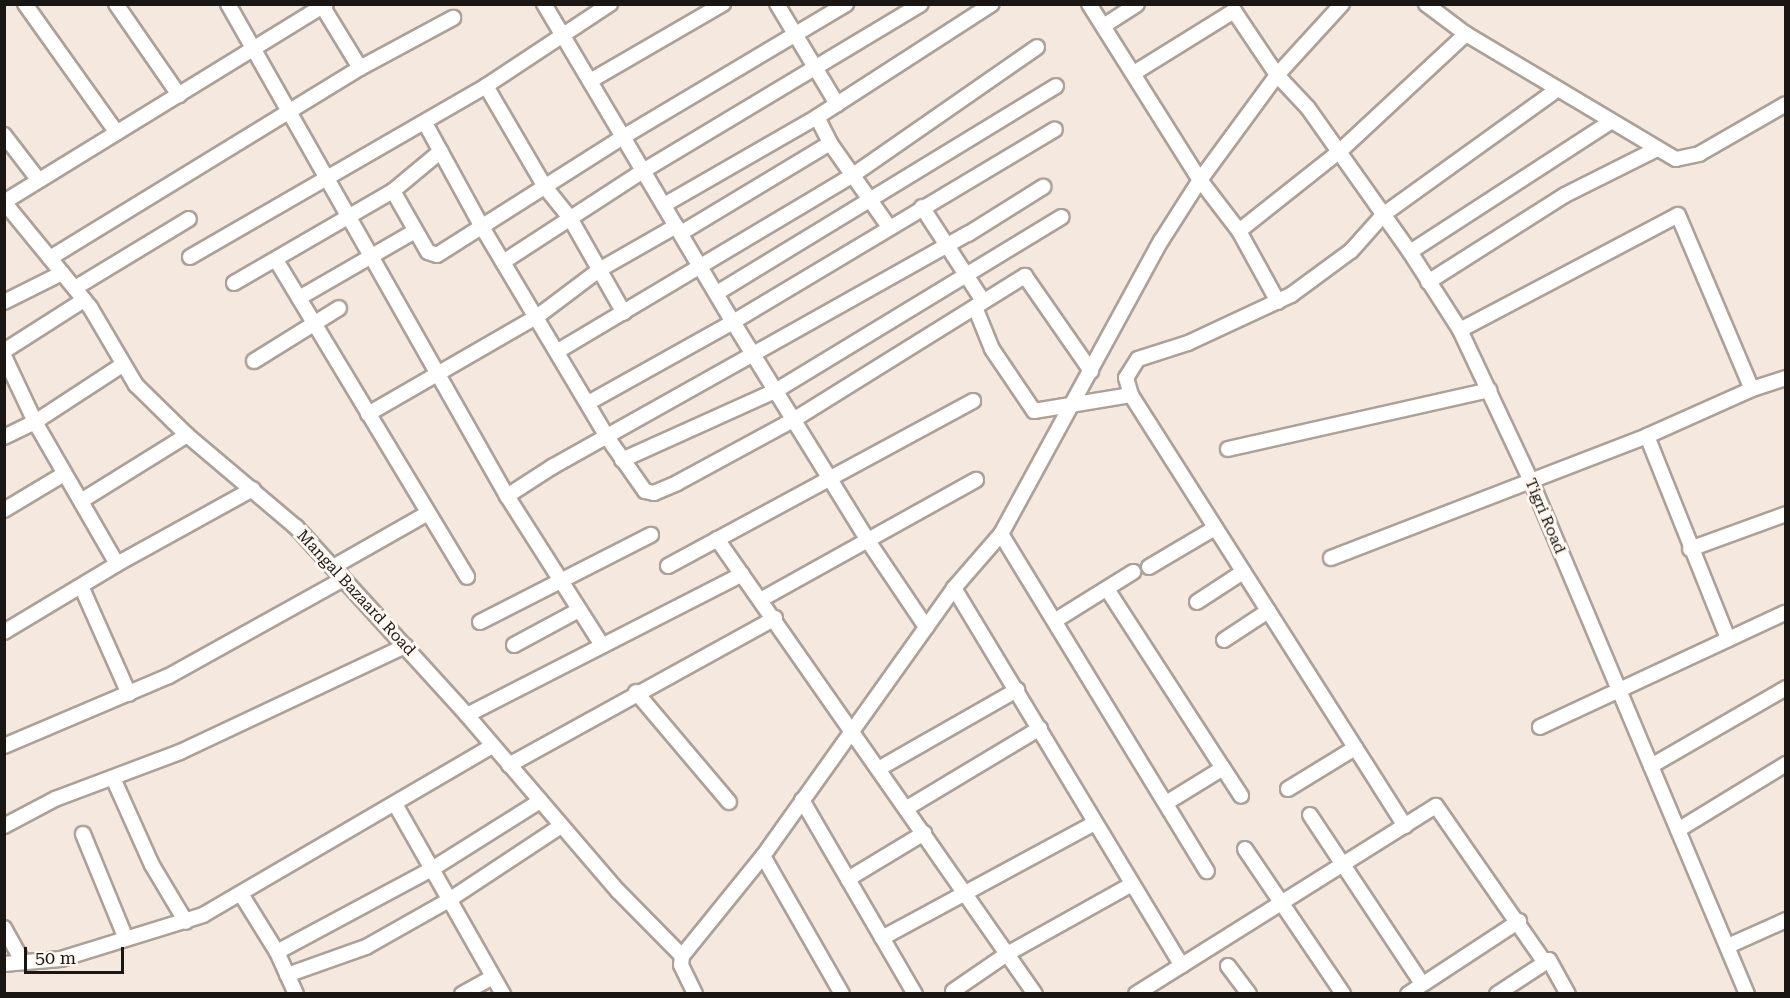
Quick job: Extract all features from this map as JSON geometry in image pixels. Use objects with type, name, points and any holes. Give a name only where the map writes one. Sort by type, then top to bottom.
[{"type":"street","points":[[25,4],[117,133]]},
{"type":"street","points":[[116,4],[178,95]]},
{"type":"street","points":[[228,4],[507,496],[602,645]]},
{"type":"street","points":[[544,4],[733,322],[795,418],[868,541],[926,627]]},
{"type":"street","points":[[190,257],[425,123],[486,86],[610,4]]},
{"type":"street","points":[[590,81],[723,4]]},
{"type":"street","points":[[777,4],[814,70],[837,104]]},
{"type":"street","points":[[393,191],[432,256],[482,227],[623,137],[846,4]]},
{"type":"street","points":[[503,262],[643,171],[921,4]]},
{"type":"street","points":[[664,205],[817,117],[992,4]]},
{"type":"street","points":[[1089,4],[1200,180],[1239,231],[1278,302]]},
{"type":"street","points":[[1105,26],[1137,4]]},
{"type":"street","points":[[682,956],[763,856],[954,588],[1001,534],[1076,404],[1091,371],[1161,241],[1200,180],[1277,75],[1342,4]]},
{"type":"street","points":[[1426,4],[1466,34],[1610,122],[1676,159],[1690,157],[1785,104]]},
{"type":"street","points":[[4,202],[37,178],[254,51],[323,5],[360,68]]},
{"type":"street","name":"Tigri Road","points":[[1134,73],[1233,10],[1277,75],[1340,152],[1410,252],[1460,330],[1531,481],[1746,993]]},
{"type":"street","points":[[50,258],[360,68],[453,18]]},
{"type":"street","points":[[1239,231],[1340,152],[1466,34]]},
{"type":"street","points":[[558,351],[853,175],[1037,47]]},
{"type":"street","points":[[486,86],[545,187],[570,218],[624,313]]},
{"type":"street","points":[[717,293],[1056,86]]},
{"type":"street","points":[[1405,826],[1131,395],[1126,378],[1138,359],[1188,343],[1278,302],[1343,258],[1384,214],[1558,89]]},
{"type":"street","points":[[817,117],[830,143],[888,227]]},
{"type":"street","points":[[1410,252],[1610,122]]},
{"type":"street","points":[[425,123],[482,227],[538,316],[622,460],[639,486],[654,493],[795,418],[1025,276],[1091,371]]},
{"type":"street","points":[[588,403],[733,322],[1055,129]]},
{"type":"street","points":[[4,135],[37,178]]},
{"type":"street","points":[[368,414],[538,316],[599,270],[678,229],[830,143]]},
{"type":"street","points":[[1428,282],[1565,195],[1657,149]]},
{"type":"street","points":[[234,283],[393,191],[441,152]]},
{"type":"street","points":[[507,496],[608,436],[948,246],[1043,187]]},
{"type":"street","name":"Mangal Bazaard Road","points":[[4,202],[84,300],[122,365],[152,402],[187,435],[253,489],[333,567],[467,715],[561,826],[682,956],[681,965],[692,992]]},
{"type":"street","points":[[922,207],[967,275],[979,304],[992,349],[1034,411],[1131,395]]},
{"type":"street","points":[[1460,330],[1678,215],[1752,389]]},
{"type":"street","points":[[622,460],[777,390],[1061,217]]},
{"type":"street","points":[[75,288],[189,219]]},
{"type":"street","points":[[299,298],[415,231]]},
{"type":"street","points":[[276,260],[467,577]]},
{"type":"street","points":[[4,302],[62,273]]},
{"type":"street","points":[[4,351],[84,300]]},
{"type":"street","points":[[254,361],[339,308]]},
{"type":"street","points":[[4,356],[35,422],[117,564]]},
{"type":"street","points":[[4,437],[35,422],[122,365]]},
{"type":"street","points":[[1331,558],[1647,436],[1752,389],[1785,378]]},
{"type":"street","points":[[1228,449],[1489,390]]},
{"type":"street","points":[[668,566],[832,480],[973,401]]},
{"type":"street","points":[[81,501],[187,435]]},
{"type":"street","points":[[1647,436],[1690,549],[1728,639]]},
{"type":"street","points":[[4,510],[64,474]]},
{"type":"street","points":[[762,599],[976,480]]},
{"type":"street","points":[[4,632],[117,564],[253,489]]},
{"type":"street","points":[[333,567],[428,513]]},
{"type":"street","points":[[1690,549],[1785,514]]},
{"type":"street","points":[[1149,567],[1215,528]]},
{"type":"street","points":[[1001,534],[1056,620],[1206,871]]},
{"type":"street","points":[[480,622],[560,579],[651,535]]},
{"type":"street","points":[[717,539],[741,574],[762,599],[1035,993]]},
{"type":"street","points":[[1056,620],[1133,572]]},
{"type":"street","points":[[1197,602],[1244,572]]},
{"type":"street","points":[[467,715],[741,574]]},
{"type":"street","points":[[4,746],[129,694],[343,579]]},
{"type":"street","points":[[81,586],[129,694]]},
{"type":"street","points":[[954,588],[1182,966]]},
{"type":"street","points":[[1107,589],[1241,796]]},
{"type":"street","points":[[514,645],[579,610]]},
{"type":"street","points":[[1224,640],[1268,611]]},
{"type":"street","points":[[1540,727],[1785,613]]},
{"type":"street","points":[[509,765],[636,692],[775,618]]},
{"type":"street","points":[[4,826],[55,799],[189,748],[405,646]]},
{"type":"street","points":[[1651,766],[1785,688]]},
{"type":"street","points":[[880,768],[1017,690]]},
{"type":"street","points":[[636,692],[729,802]]},
{"type":"street","points":[[906,808],[1040,728]]},
{"type":"street","points":[[4,964],[61,959],[186,922],[241,894],[492,746]]},
{"type":"street","points":[[1288,789],[1355,748]]},
{"type":"street","points":[[1678,830],[1785,764]]},
{"type":"street","points":[[1166,803],[1223,768]]},
{"type":"street","points":[[113,777],[152,865],[186,922]]},
{"type":"street","points":[[802,800],[915,993]]},
{"type":"street","points":[[277,952],[432,868],[540,801]]},
{"type":"street","points":[[395,804],[503,993]]},
{"type":"street","points":[[1136,993],[1439,807],[1519,921],[1545,963]]},
{"type":"street","points":[[1310,815],[1343,868],[1421,982]]},
{"type":"street","points":[[882,938],[1095,823]]},
{"type":"street","points":[[287,975],[366,947],[449,900],[561,826]]},
{"type":"street","points":[[83,834],[126,939]]},
{"type":"street","points":[[848,879],[924,834]]},
{"type":"street","points":[[1245,849],[1343,993]]},
{"type":"street","points":[[763,856],[842,993]]},
{"type":"street","points":[[953,991],[1007,954],[1132,884]]},
{"type":"street","points":[[241,894],[277,952],[296,993]]},
{"type":"street","points":[[1728,946],[1785,920]]},
{"type":"street","points":[[1408,993],[1421,982],[1519,921]]},
{"type":"street","points":[[4,928],[22,961]]},
{"type":"street","points":[[1497,993],[1550,960],[1568,993]]},
{"type":"street","points":[[1228,966],[1250,993]]},
{"type":"street","points":[[462,993],[493,977]]}]
